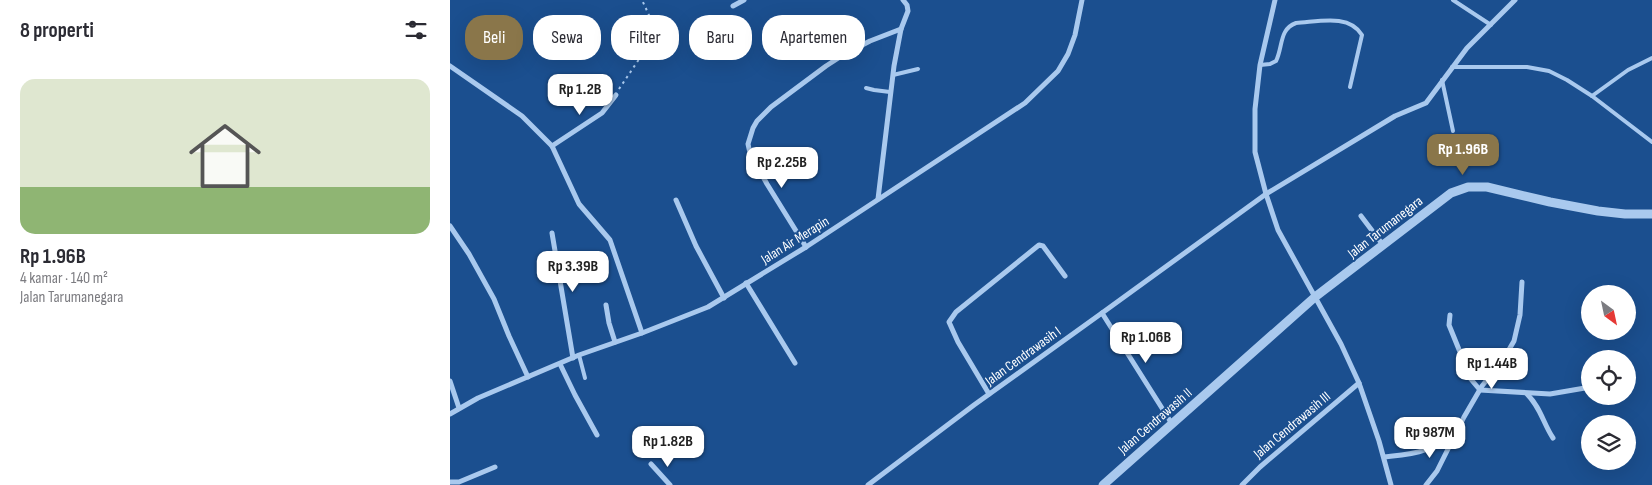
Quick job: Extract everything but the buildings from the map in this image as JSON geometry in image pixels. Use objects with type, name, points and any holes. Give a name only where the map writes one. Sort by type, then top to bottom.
[{"type":"street","points":[[733,6],[744,0]]},
{"type":"street","points":[[878,199],[890,92],[901,29],[908,11],[907,5],[903,0]]},
{"type":"street","name":"Jalan Air Merapin","points":[[450,414],[478,398],[579,355],[708,307],[806,247],[989,128],[1025,103],[1058,71],[1068,54],[1075,35],[1082,0]]},
{"type":"street","points":[[1275,0],[1260,65],[1255,109],[1256,152],[1266,194],[1278,230],[1341,344],[1359,383],[1379,441],[1391,485]]},
{"type":"street","name":"Jalan Cendrawasih I","points":[[868,485],[989,394],[1266,194],[1394,116],[1426,103],[1432,98],[1442,80],[1467,48],[1515,0]]},
{"type":"street","points":[[806,247],[750,153],[748,144],[752,128],[772,107],[826,66],[857,48],[901,29]]},
{"type":"street","points":[[450,66],[522,116],[552,146],[579,204],[610,240],[642,333]]},
{"type":"street","points":[[552,146],[602,113],[616,95]]},
{"type":"street","name":"Jalan Tarumanegara","points":[[1315,297],[1452,193],[1468,187],[1478,186],[1598,211],[1652,214]]},
{"type":"street","points":[[676,200],[696,246],[724,298]]},
{"type":"street","points":[[1361,216],[1383,245]]},
{"type":"street","points":[[450,226],[469,254],[494,299],[528,377]]},
{"type":"street","points":[[552,232],[573,358]]},
{"type":"street","points":[[989,394],[958,342],[949,322],[951,318],[970,300],[1039,245],[1042,246],[1064,276]]},
{"type":"street","points":[[1426,485],[1437,471],[1480,390],[1503,360],[1514,341],[1520,316],[1522,282]]},
{"type":"street","points":[[746,283],[795,363]]},
{"type":"street","name":"Jalan Cendrawasih II","points":[[1103,485],[1315,297]]},
{"type":"street","points":[[606,305],[615,342]]},
{"type":"street","points":[[1102,313],[1172,425]]},
{"type":"street","points":[[1450,316],[1448,325],[1460,352],[1464,371],[1480,390],[1550,394],[1581,389]]},
{"type":"street","points":[[560,364],[597,435]]},
{"type":"street","points":[[450,381],[459,408]]},
{"type":"street","name":"Jalan Cendrawasih III","points":[[1242,485],[1260,467],[1359,383]]},
{"type":"street","points":[[1527,394],[1535,402],[1553,438]]},
{"type":"street","points":[[1384,457],[1426,450],[1439,437],[1437,427]]},
{"type":"street","points":[[652,464],[670,485]]},
{"type":"street","points":[[450,482],[459,482],[495,467]]},
{"type":"lane","points":[[1453,0],[1491,25]]},
{"type":"lane","points":[[1260,65],[1276,61],[1283,35],[1291,24],[1346,22],[1355,26],[1362,37],[1350,87]]},
{"type":"lane","points":[[1592,96],[1628,70],[1652,58]]},
{"type":"lane","points":[[1452,67],[1527,67],[1557,74],[1592,96],[1652,142]]},
{"type":"lane","points":[[893,75],[918,69]]},
{"type":"lane","points":[[1442,80],[1453,131]]},
{"type":"lane","points":[[866,88],[890,92]]},
{"type":"lane","points":[[579,355],[585,378]]},
{"type":"path","points":[[616,95],[654,37],[654,26],[642,0]]}]
